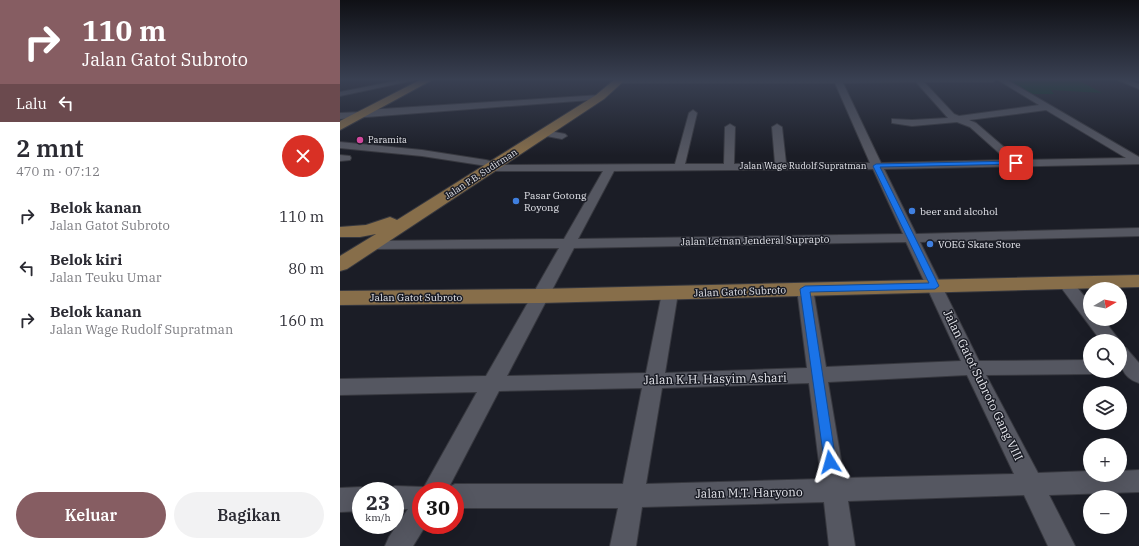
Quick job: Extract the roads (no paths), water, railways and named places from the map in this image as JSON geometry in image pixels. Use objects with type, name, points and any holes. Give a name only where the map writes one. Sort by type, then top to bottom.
[{"type":"main road","points":[[340,126],[380,105]]},
{"type":"main road","name":"Jalan P.B. Sudirman","points":[[488,165],[583,105]]},
{"type":"main road","name":"Jalan P.B. Sudirman","points":[[340,266],[364,239],[544,133],[584,105]]},
{"type":"main road","points":[[340,232],[364,239]]},
{"type":"main road","name":"Jalan P.B. Sudirman","points":[[340,254],[357,243],[360,236],[364,239]]},
{"type":"main road","name":"Jalan Gatot Subroto","points":[[340,298],[540,296],[1139,281]]},
{"type":"street","points":[[340,116],[480,105]]},
{"type":"street","name":"Jalan Gatot Subroto Gang VIII","points":[[849,105],[910,238],[1062,546]]},
{"type":"street","points":[[943,105],[958,120],[973,125],[1016,163]]},
{"type":"street","points":[[1021,105],[1028,109]]},
{"type":"street","points":[[1044,105],[1139,161]]},
{"type":"street","points":[[895,121],[912,123],[958,120],[1028,109],[1048,108]]},
{"type":"street","points":[[679,167],[693,113]]},
{"type":"street","points":[[729,166],[730,127]]},
{"type":"street","points":[[777,127],[781,166]]},
{"type":"street","points":[[544,133],[562,136]]},
{"type":"street","name":"Jalan Wage Rudolf Supratman","points":[[340,145],[422,153],[488,165],[610,168],[876,166],[1139,161]]},
{"type":"street","points":[[439,482],[610,168]]},
{"type":"street","name":"Jalan Letnan Jenderal Suprapto","points":[[364,239],[417,246],[569,242],[910,238],[1139,232]]},
{"type":"street","points":[[1065,282],[1083,305]]},
{"type":"street","points":[[805,289],[842,546]]},
{"type":"street","points":[[623,546],[670,293]]},
{"type":"street","points":[[1099,326],[1106,334]]},
{"type":"street","name":"Jalan K.H. Hasyim Ashari","points":[[340,387],[818,376],[973,368],[1083,367]]},
{"type":"street","name":"Jalan M.T. Haryono","points":[[464,496],[633,496],[833,491],[1139,480]]},
{"type":"street","points":[[340,500],[352,499]]},
{"type":"street","points":[[398,546],[412,525]]},
{"type":"place","name":"Paramita","points":[[360,140]]},
{"type":"place","name":"Pasar Gotong Royong","points":[[516,201]]},
{"type":"place","name":"beer and alcohol","points":[[912,211]]},
{"type":"place","name":"VOEG Skate Store","points":[[930,244]]}]
